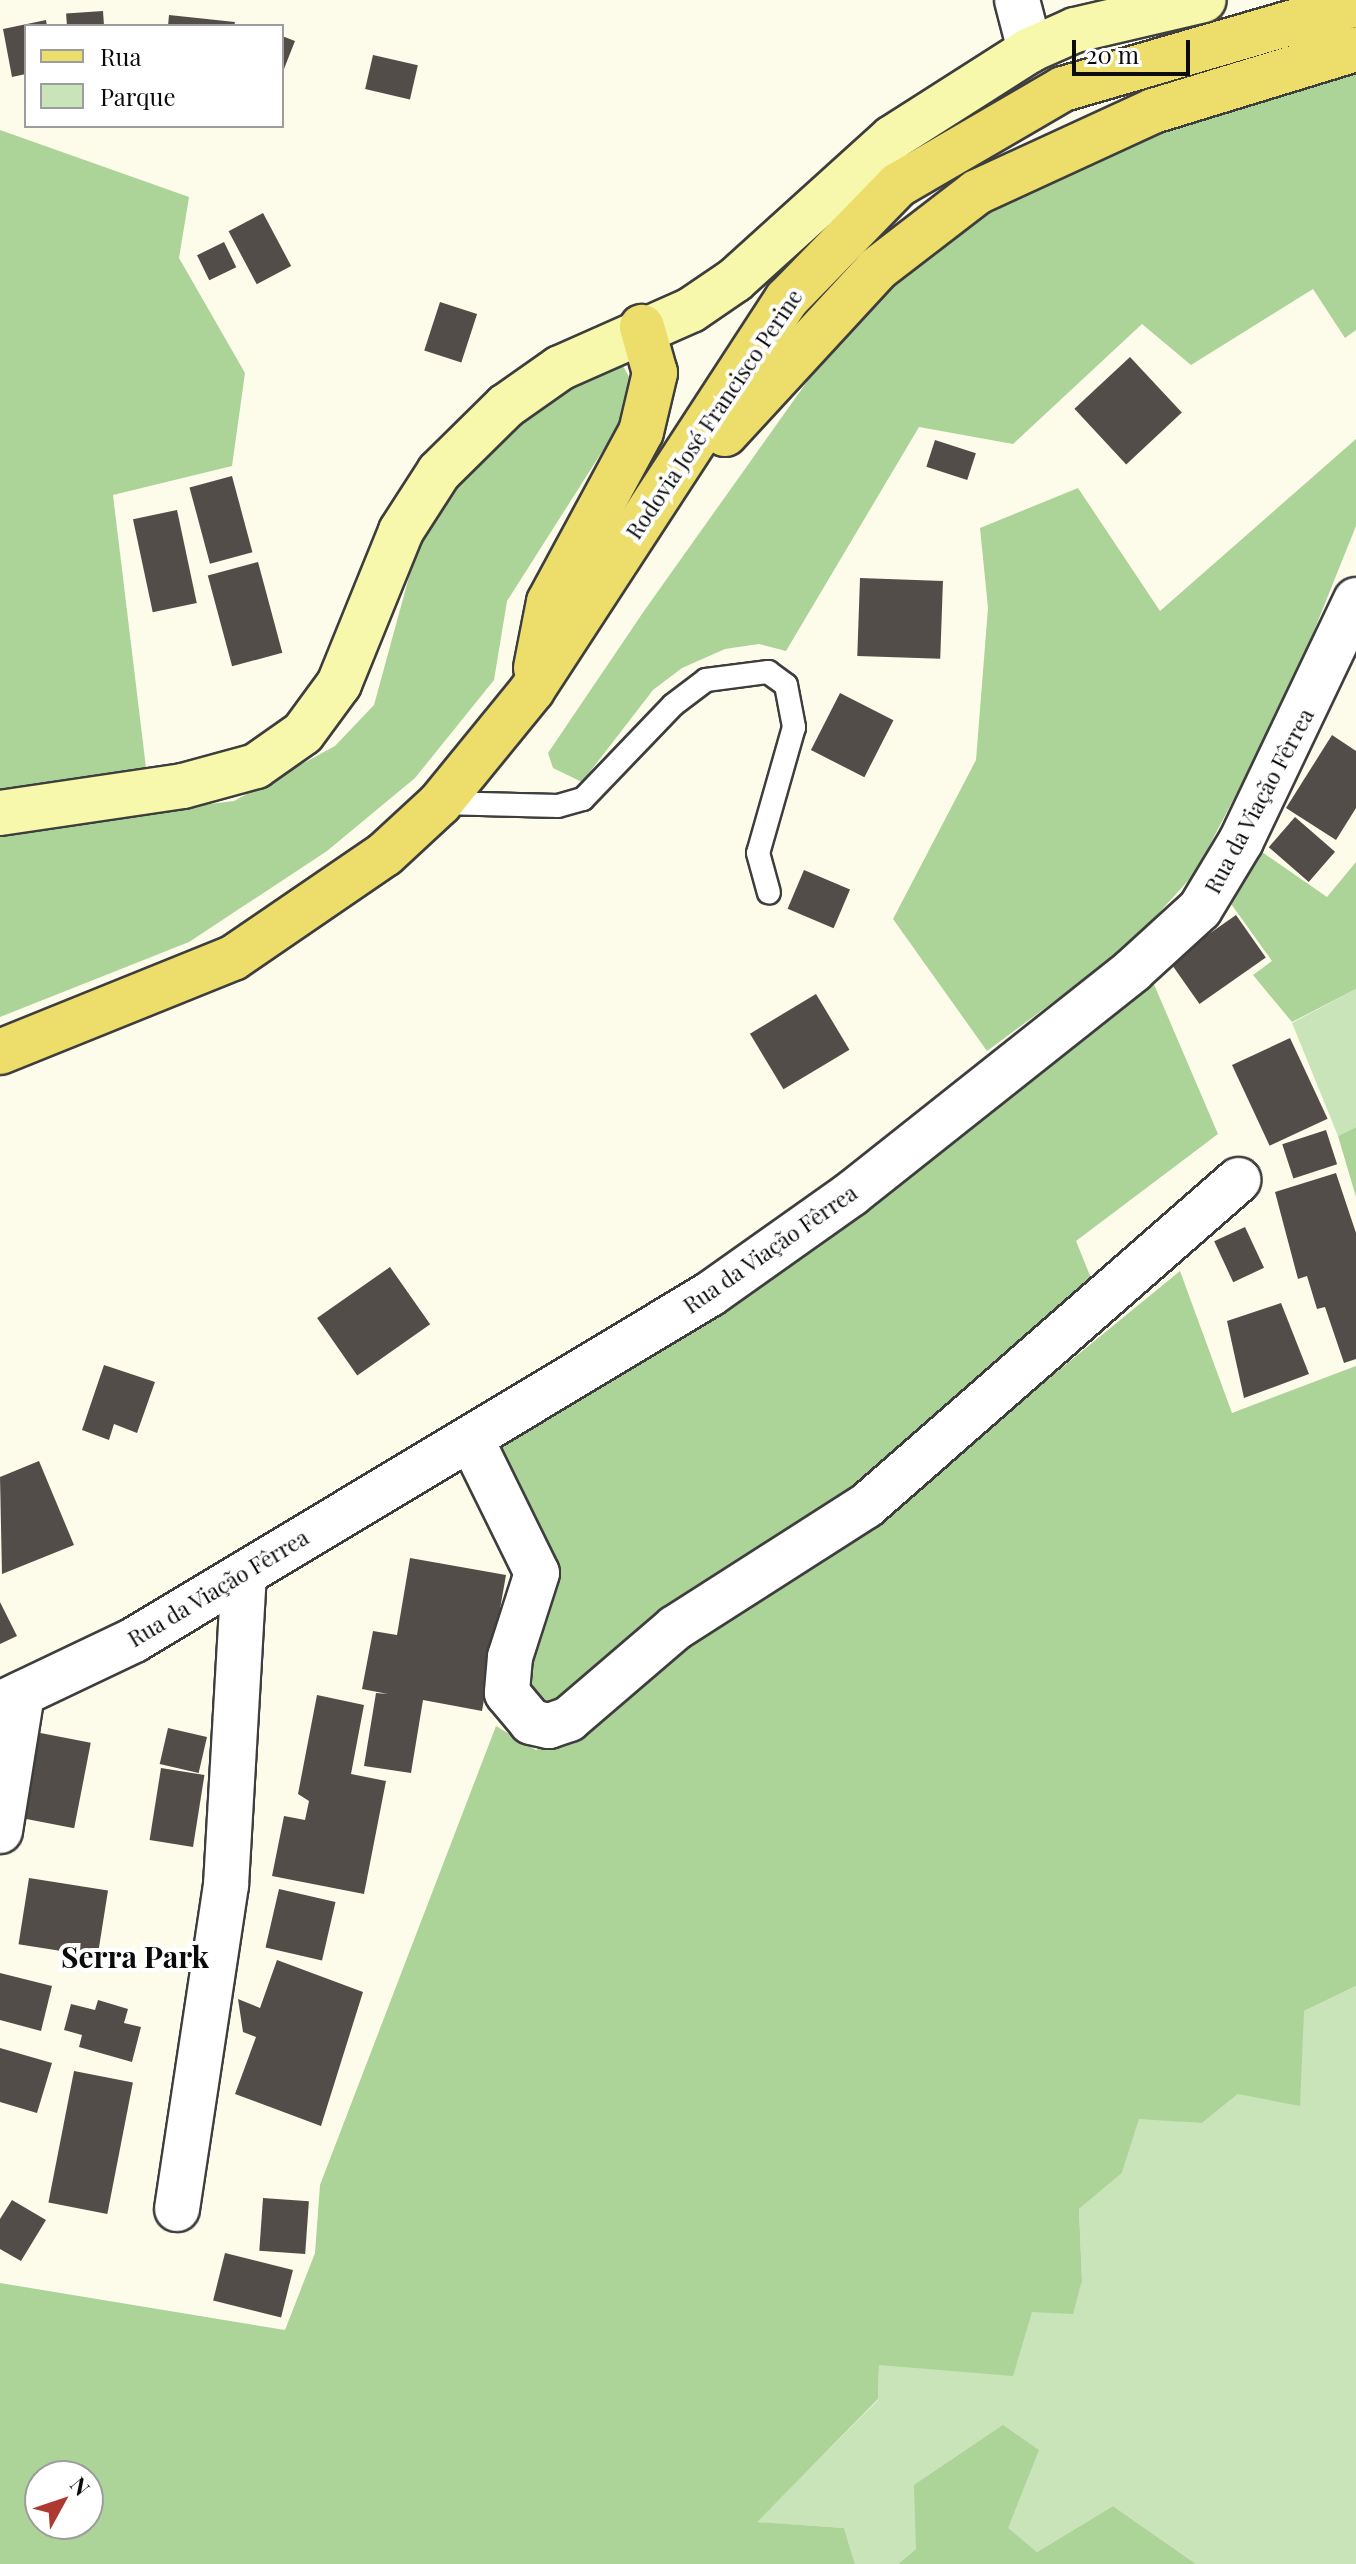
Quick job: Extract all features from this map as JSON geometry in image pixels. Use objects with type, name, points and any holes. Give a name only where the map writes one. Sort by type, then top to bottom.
[{"type":"main road","points":[[0,813],[183,786],[256,766],[303,733],[339,684],[401,531],[439,472],[506,406],[560,368],[642,327],[691,310],[735,280],[892,138],[1030,50],[1115,10],[1204,0]]},
{"type":"main road","name":"Rodovia José Francisco Perine","points":[[0,1052],[233,958],[385,854],[440,803],[532,690],[787,299],[898,185],[1063,89],[1356,4]]},
{"type":"main road","name":"Rodovia José Francisco Perine","points":[[620,552],[877,269],[977,192],[1153,111],[1356,49]]},
{"type":"main road","points":[[532,690],[549,602],[641,432],[655,373],[642,327]]},
{"type":"street","points":[[1017,0],[1030,50]]},
{"type":"street","name":"Rua da Viação Fêrrea","points":[[11,1699],[244,1575],[710,1294],[851,1194],[1200,909],[1312,703],[1356,600]]},
{"type":"street","points":[[471,1439],[537,1573],[510,1657],[507,1693],[531,1722],[549,1726],[569,1719],[675,1628],[866,1506],[1238,1180]]},
{"type":"street","points":[[177,2209],[226,1885],[244,1575]]},
{"type":"street","points":[[0,1831],[11,1699]]},
{"type":"lane","points":[[440,803],[558,806],[583,799],[673,705],[706,680],[768,672],[786,685],[794,727],[758,853],[769,893]]},
{"type":"green space","points":[[1356,71],[1356,330],[1345,338],[1313,289],[1191,365],[1142,324],[1013,444],[919,427],[786,651],[759,644],[725,649],[682,668],[653,690],[582,782],[553,768],[548,753],[644,611],[875,286],[922,245],[1085,152]]},
{"type":"green space","points":[[0,130],[189,197],[179,258],[245,373],[232,466],[113,495],[147,776],[0,793]]},
{"type":"green space","points":[[603,363],[623,366],[632,382],[626,414],[507,601],[494,680],[415,778],[327,851],[189,942],[0,1017],[0,830],[234,801],[335,746],[374,705],[418,544],[454,483],[520,414]]},
{"type":"green space","points":[[1356,439],[1356,526],[1289,693],[1195,873],[1129,946],[987,1051],[893,919],[976,760],[988,608],[980,528],[1078,488],[1160,611]]},
{"type":"green space","points":[[1262,852],[1327,897],[1356,862],[1356,989],[1292,1022],[1253,975],[1272,961],[1229,901]]},
{"type":"green space","points":[[1153,982],[1218,1134],[1076,1241],[1095,1288],[855,1493],[551,1709],[522,1690],[545,1606],[490,1451],[818,1248]]},
{"type":"green space","points":[[1356,989],[1356,1127],[1338,1136],[1292,1023]]},
{"type":"green space","points":[[1356,1127],[1356,1197],[1338,1136]]},
{"type":"green space","points":[[1180,1271],[1232,1413],[1356,1366],[1356,1986],[1304,2011],[1300,2106],[1238,2094],[1202,2123],[1139,2119],[1122,2173],[1079,2209],[1082,2280],[1073,2314],[1032,2312],[1013,2376],[879,2365],[878,2399],[757,2522],[844,2528],[855,2564],[0,2564],[0,2283],[285,2330],[315,2253],[320,2185],[496,1726],[536,1750],[574,1734],[688,1638],[877,1519]]},
{"type":"green space","points":[[1356,1986],[1356,2564],[1196,2564],[1113,2506],[1037,2552],[1007,2528],[916,2549],[898,2564],[855,2564],[844,2528],[756,2522],[878,2400],[879,2364],[1032,2312],[1082,2280],[1079,2209],[1122,2173],[1139,2118],[1202,2123],[1238,2094],[1304,2011]]},
{"type":"green space","points":[[1003,2425],[1039,2450],[1008,2528],[1037,2552],[1113,2506],[1196,2564],[898,2564],[916,2549],[914,2485]]},
{"type":"building","points":[[103,11],[104,24],[67,24],[66,14]]},
{"type":"building","points":[[169,15],[235,22],[234,24],[168,24]]},
{"type":"building","points":[[24,25],[24,74],[12,77],[3,29]]},
{"type":"building","points":[[284,37],[295,41],[284,69]]},
{"type":"building","points":[[373,55],[418,65],[410,99],[365,89]]},
{"type":"building","points":[[263,213],[291,266],[257,284],[229,231]]},
{"type":"building","points":[[224,242],[236,267],[209,280],[197,255]]},
{"type":"building","points":[[440,302],[477,314],[461,363],[424,351]]},
{"type":"building","points":[[1130,357],[1182,413],[1126,464],[1074,409]]},
{"type":"building","points":[[935,440],[976,453],[967,480],[926,467]]},
{"type":"building","points":[[232,476],[252,552],[210,564],[189,487]]},
{"type":"building","points":[[177,510],[197,603],[153,612],[133,519]]},
{"type":"building","points":[[258,562],[282,653],[232,666],[208,575]]},
{"type":"building","points":[[860,578],[943,581],[940,659],[857,656]]},
{"type":"building","points":[[840,693],[893,720],[864,777],[811,750]]},
{"type":"building","points":[[1332,735],[1356,751],[1356,808],[1336,840],[1286,808]]},
{"type":"building","points":[[1295,817],[1335,852],[1309,882],[1269,847]]},
{"type":"building","points":[[804,870],[850,890],[834,928],[788,909]]},
{"type":"building","points":[[1236,915],[1266,958],[1199,1004],[1170,961]]},
{"type":"building","points":[[816,994],[849,1050],[783,1089],[750,1034]]},
{"type":"building","points":[[1290,1038],[1328,1119],[1270,1146],[1232,1065]]},
{"type":"building","points":[[1326,1130],[1337,1164],[1293,1178],[1282,1144]]},
{"type":"building","points":[[1336,1173],[1356,1233],[1356,1359],[1344,1363],[1325,1307],[1317,1309],[1307,1276],[1298,1279],[1275,1192]]},
{"type":"building","points":[[1245,1227],[1264,1268],[1233,1282],[1214,1241]]},
{"type":"building","points":[[390,1267],[430,1324],[357,1375],[317,1318]]},
{"type":"building","points":[[1281,1303],[1309,1374],[1244,1398],[1227,1321]]},
{"type":"building","points":[[104,1365],[155,1382],[137,1433],[114,1424],[109,1440],[82,1430]]},
{"type":"building","points":[[39,1461],[74,1545],[2,1574],[0,1477]]},
{"type":"building","points":[[410,1558],[506,1575],[482,1711],[423,1700],[411,1773],[364,1766],[376,1693],[388,1694],[362,1689],[373,1631],[397,1635]]},
{"type":"building","points":[[0,1602],[17,1636],[0,1644]]},
{"type":"building","points":[[317,1695],[364,1705],[351,1774],[386,1781],[364,1894],[272,1876],[284,1816],[305,1820],[309,1801],[298,1794]]},
{"type":"building","points":[[168,1728],[207,1737],[199,1773],[160,1764]]},
{"type":"building","points":[[25,1730],[91,1743],[74,1828],[8,1815]]},
{"type":"building","points":[[161,1768],[204,1775],[193,1847],[150,1840]]},
{"type":"building","points":[[29,1878],[108,1891],[98,1957],[19,1944]]},
{"type":"building","points":[[279,1889],[336,1902],[322,1961],[266,1947]]},
{"type":"building","points":[[277,1960],[363,1992],[321,2126],[235,2094],[256,2037],[243,2032],[238,1999],[260,2008]]},
{"type":"building","points":[[0,1973],[52,1986],[41,2031],[0,2020]]},
{"type":"building","points":[[98,2000],[128,2009],[124,2023],[141,2027],[132,2062],[79,2047],[82,2035],[64,2030],[71,2004],[95,2010]]},
{"type":"building","points":[[0,2048],[52,2063],[37,2113],[0,2102]]},
{"type":"building","points":[[74,2071],[133,2082],[107,2214],[48,2203]]},
{"type":"building","points":[[263,2198],[309,2201],[305,2254],[259,2251]]},
{"type":"building","points":[[12,2200],[46,2220],[21,2261],[0,2249],[0,2219]]},
{"type":"building","points":[[225,2253],[293,2270],[281,2317],[213,2301]]},
{"type":"district","name":"Serra Park","points":[[135,1956]]}]
